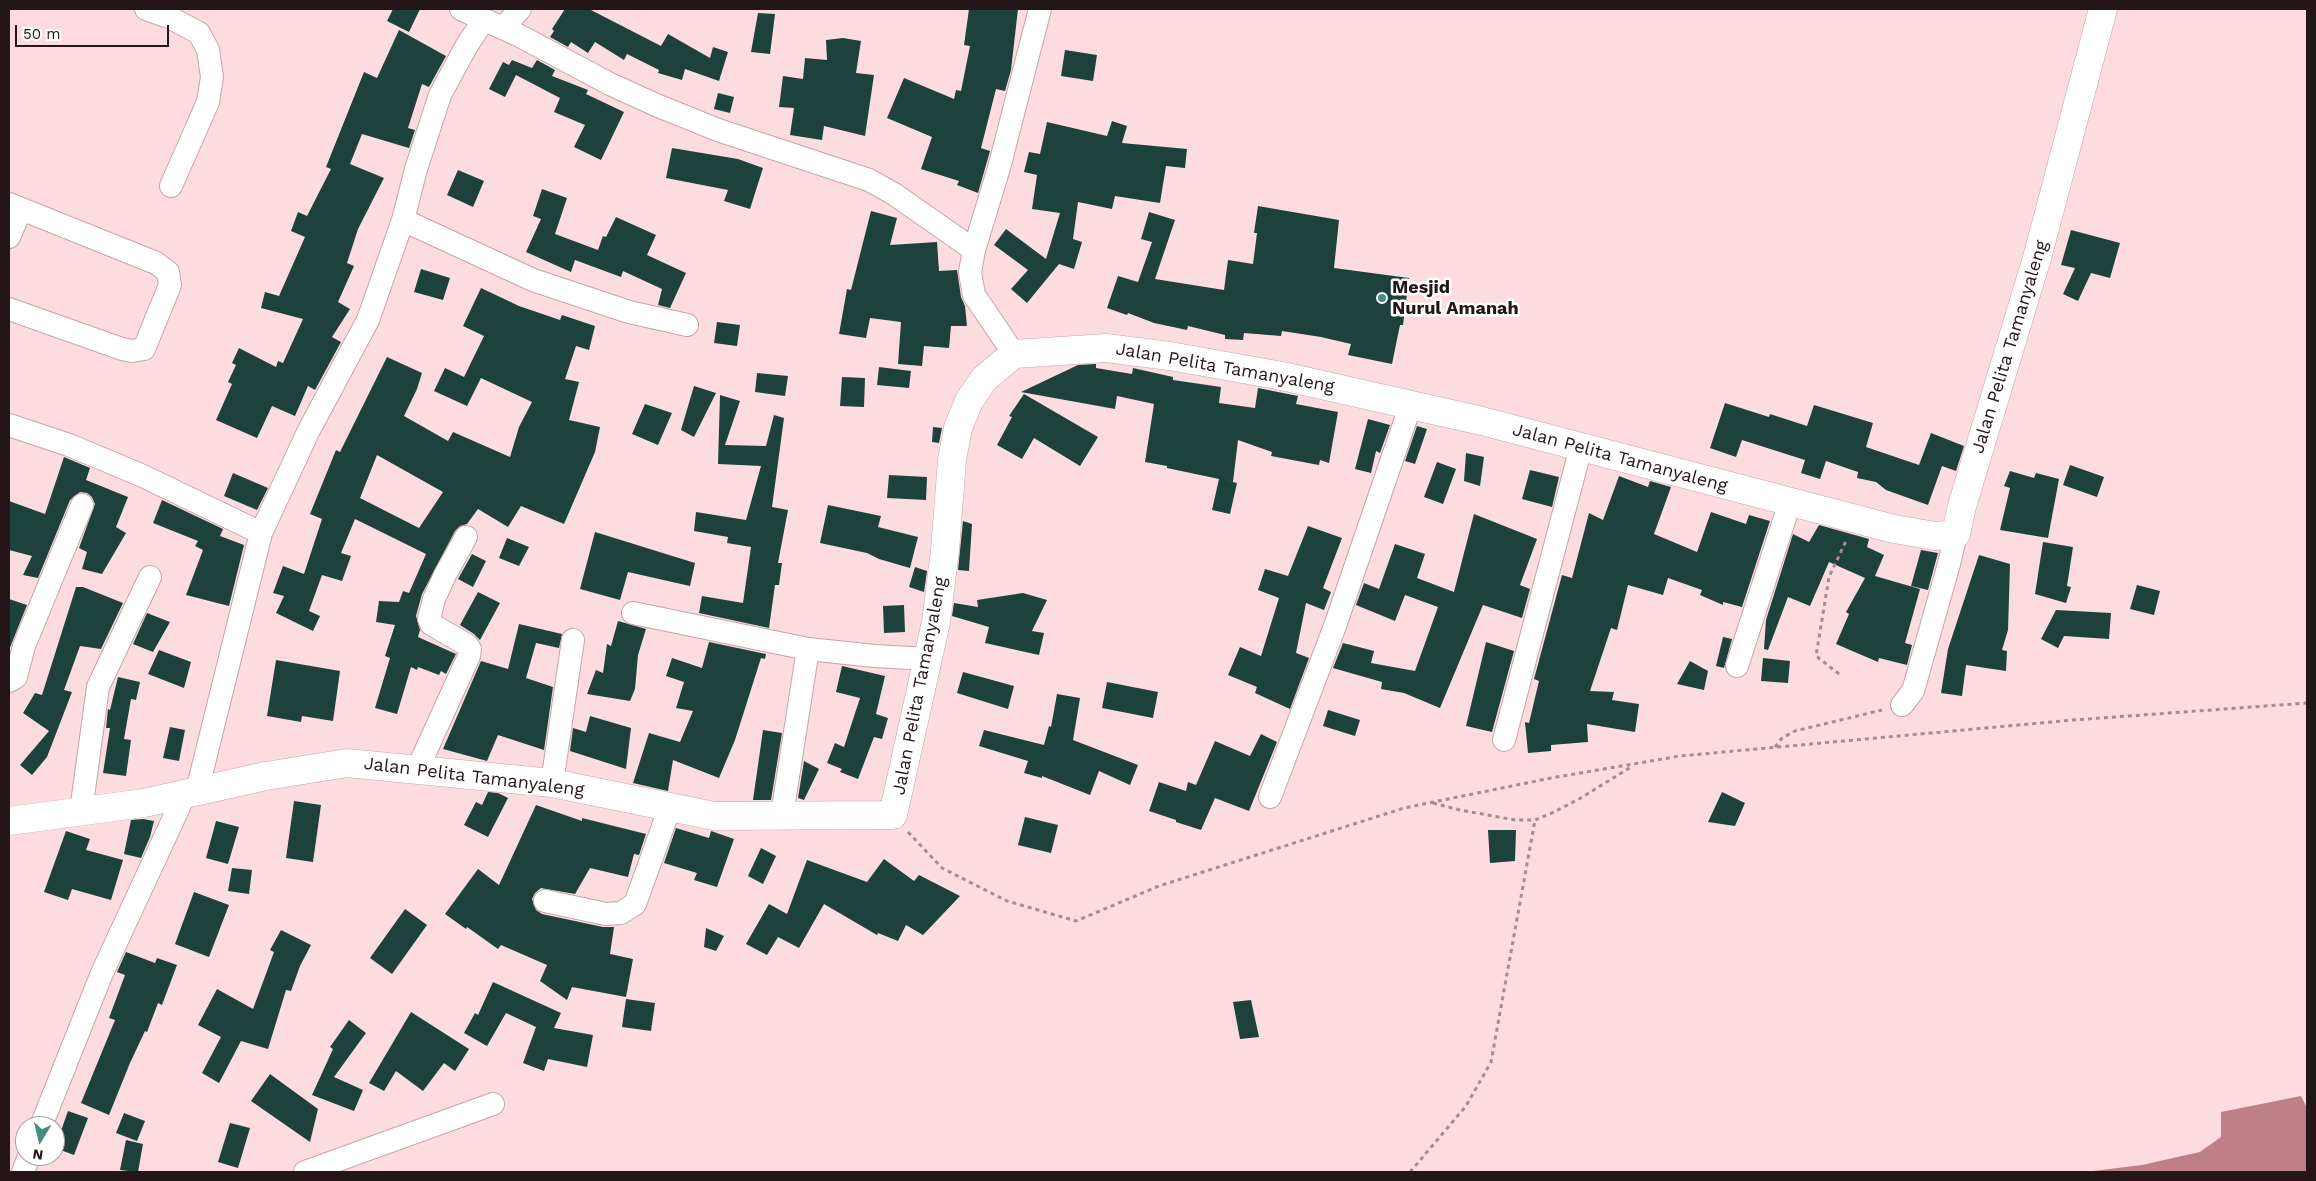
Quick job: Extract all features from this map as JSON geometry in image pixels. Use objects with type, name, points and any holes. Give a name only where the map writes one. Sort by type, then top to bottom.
[{"type":"street","points":[[146,9],[171,18],[199,33],[208,50],[211,68],[212,77],[208,102],[171,186]]},
{"type":"street","points":[[461,9],[656,105],[726,133],[869,180],[894,194],[974,250]]},
{"type":"street","points":[[44,1116],[102,973],[191,793],[261,533],[309,430],[368,320],[403,220],[416,169],[440,96],[467,45],[494,24],[520,9]]},
{"type":"street","points":[[1014,354],[974,295],[970,272],[974,250],[999,168],[1040,9]]},
{"type":"street","name":"Jalan Pelita Tamanyaleng","points":[[9,821],[144,803],[266,776],[347,762],[552,783],[714,816],[894,816],[928,659],[942,583],[952,460],[958,428],[969,401],[984,379],[1014,354],[1106,348],[1282,376],[1411,404],[1856,520],[1934,536],[1956,534],[2037,258],[2103,9]]},
{"type":"street","points":[[9,238],[15,207],[156,263],[168,272],[170,285],[144,349],[132,351],[9,308]]},
{"type":"street","points":[[403,220],[533,280],[630,312],[687,325]]},
{"type":"street","points":[[1270,797],[1335,626],[1411,404]]},
{"type":"street","points":[[9,425],[69,445],[143,476],[261,533]]},
{"type":"street","points":[[1504,740],[1581,447]]},
{"type":"street","points":[[1737,666],[1790,502]]},
{"type":"street","points":[[9,680],[16,677],[24,646],[82,505]]},
{"type":"street","points":[[1902,705],[1913,691],[1956,534]]},
{"type":"street","points":[[417,770],[469,656],[470,649],[467,645],[432,624],[429,619],[432,605],[445,575],[466,537]]},
{"type":"street","points":[[81,811],[98,687],[150,576]]},
{"type":"street","points":[[633,613],[808,649],[928,659]]},
{"type":"street","points":[[552,783],[573,640]]},
{"type":"street","points":[[782,815],[808,649]]},
{"type":"street","points":[[545,901],[606,914],[621,913],[635,904],[670,807]]},
{"type":"street","points":[[305,1172],[493,1104]]},
{"type":"path","points":[[1839,674],[1816,656],[1829,577],[1856,520]]},
{"type":"path","points":[[894,816],[942,868],[1007,902],[1076,920],[1159,886],[1404,808],[1551,778],[1680,756],[2073,720],[2307,703]]},
{"type":"path","points":[[1775,747],[1782,738],[1796,732],[1902,705]]},
{"type":"path","points":[[1432,802],[1460,810],[1506,818],[1536,820],[1552,814],[1579,799],[1634,765]]},
{"type":"path","points":[[1410,1172],[1466,1106],[1490,1062],[1536,820]]},
{"type":"shaded area","points":[[2301,1096],[2307,1108],[2307,1172],[2085,1172],[2142,1165],[2200,1152],[2221,1137],[2221,1112]]},
{"type":"building","points":[[393,9],[420,9],[409,32],[387,21]]},
{"type":"building","points":[[565,9],[589,9],[661,46],[668,34],[710,58],[713,47],[728,52],[719,81],[685,69],[682,80],[658,73],[659,70],[627,54],[624,60],[595,42],[588,53],[571,42],[568,47],[550,37],[554,31],[552,29]]},
{"type":"building","points":[[969,9],[1018,9],[1011,70],[1005,91],[996,89],[981,148],[990,151],[978,193],[957,185],[959,181],[921,169],[932,137],[887,118],[904,78],[954,99],[956,90],[961,91],[970,46],[964,45]]},
{"type":"building","points":[[758,13],[775,14],[770,54],[751,52]]},
{"type":"building","points":[[399,30],[446,56],[429,87],[422,84],[408,128],[415,130],[409,148],[362,134],[350,164],[384,178],[358,229],[347,263],[354,266],[338,302],[350,309],[332,337],[341,342],[315,390],[308,386],[295,416],[272,406],[257,438],[216,420],[232,384],[228,382],[236,365],[232,363],[239,348],[276,367],[278,361],[283,363],[303,319],[261,308],[265,292],[279,296],[305,237],[291,231],[298,212],[307,216],[331,169],[326,167],[364,72],[377,78]]},
{"type":"building","points":[[843,38],[861,41],[856,73],[874,75],[865,136],[824,126],[822,140],[790,135],[794,108],[779,107],[783,76],[803,79],[805,58],[827,60],[826,40]]},
{"type":"building","points":[[1065,50],[1097,55],[1093,81],[1061,76]]},
{"type":"building","points":[[512,60],[532,68],[537,60],[555,70],[552,76],[588,90],[586,94],[624,112],[601,160],[574,147],[585,125],[554,112],[560,98],[516,75],[505,97],[489,89],[503,62],[509,65]]},
{"type":"building","points":[[718,93],[734,97],[730,113],[714,109]]},
{"type":"building","points":[[1112,121],[1127,126],[1122,143],[1187,149],[1185,168],[1166,166],[1160,203],[1115,196],[1112,209],[1078,202],[1073,239],[1082,242],[1074,269],[1059,264],[1027,303],[1011,289],[1028,270],[994,245],[1006,229],[1046,259],[1060,213],[1032,209],[1037,175],[1024,172],[1029,152],[1040,154],[1047,122],[1107,136]]},
{"type":"building","points":[[672,148],[738,159],[763,168],[750,209],[724,201],[728,190],[666,178]]},
{"type":"building","points":[[458,170],[484,181],[473,207],[447,195]]},
{"type":"building","points":[[542,189],[567,198],[555,234],[598,250],[603,236],[606,237],[616,217],[656,235],[647,255],[686,273],[670,308],[658,305],[662,289],[623,271],[621,277],[575,260],[571,272],[526,252],[541,219],[533,216]]},
{"type":"building","points":[[1258,206],[1339,220],[1334,268],[1409,278],[1403,325],[1400,325],[1392,364],[1348,355],[1351,344],[1321,337],[1282,331],[1281,336],[1244,333],[1243,340],[1225,339],[1225,335],[1188,326],[1187,330],[1154,323],[1128,313],[1127,315],[1107,308],[1118,276],[1138,282],[1152,242],[1141,239],[1149,212],[1175,220],[1155,279],[1224,290],[1228,260],[1253,264],[1257,233],[1254,233]]},
{"type":"building","points":[[871,211],[897,218],[890,245],[937,242],[939,271],[957,270],[961,297],[965,306],[967,326],[951,326],[949,348],[924,346],[922,366],[898,364],[901,322],[870,318],[866,338],[839,334],[847,289],[851,290]]},
{"type":"building","points":[[2071,230],[2120,243],[2110,278],[2091,273],[2078,301],[2063,294],[2075,268],[2061,265]]},
{"type":"building","points":[[421,269],[450,278],[443,300],[414,292]]},
{"type":"building","points":[[481,288],[519,306],[560,320],[562,315],[595,326],[589,350],[576,346],[565,379],[579,382],[569,420],[600,427],[595,452],[564,524],[521,506],[508,527],[478,509],[467,524],[460,526],[455,531],[422,594],[416,616],[420,630],[418,637],[456,654],[446,674],[441,671],[439,675],[418,667],[417,670],[411,667],[397,714],[375,708],[390,658],[385,656],[395,625],[376,622],[379,601],[399,602],[403,591],[409,593],[426,554],[355,519],[341,553],[351,556],[342,581],[322,575],[309,611],[320,616],[313,631],[276,613],[284,596],[273,593],[283,566],[304,574],[322,519],[310,514],[336,450],[340,452],[387,357],[422,373],[417,389],[404,416],[448,441],[453,432],[510,457],[519,427],[532,402],[481,378],[467,406],[434,391],[445,368],[464,377],[484,336],[463,326]],"holes":[[[377,455],[443,492],[419,528],[360,498]]]},
{"type":"building","points":[[717,322],[740,325],[737,346],[714,343]]},
{"type":"building","points":[[1096,364],[1096,368],[1132,374],[1133,368],[1173,377],[1173,380],[1221,387],[1219,403],[1255,408],[1258,388],[1298,396],[1296,404],[1338,412],[1329,463],[1320,460],[1319,465],[1271,456],[1272,452],[1238,440],[1233,482],[1167,468],[1167,466],[1145,462],[1154,404],[1117,396],[1115,409],[1021,392],[1078,365]]},
{"type":"building","points":[[879,367],[911,371],[909,388],[877,385]]},
{"type":"building","points":[[757,373],[788,376],[785,396],[755,392]]},
{"type":"building","points":[[842,377],[865,378],[864,407],[840,406]]},
{"type":"building","points":[[694,386],[716,393],[694,437],[681,430]]},
{"type":"building","points":[[1024,394],[1098,437],[1080,466],[1034,438],[1022,459],[997,445],[1012,417],[1009,416]]},
{"type":"building","points":[[720,395],[740,401],[725,445],[766,446],[774,415],[784,418],[772,507],[788,510],[778,563],[782,563],[779,585],[775,585],[769,628],[699,613],[702,596],[743,603],[751,547],[727,543],[728,537],[694,531],[696,512],[746,520],[761,466],[718,464]]},
{"type":"building","points":[[1725,403],[1769,417],[1770,414],[1807,426],[1814,405],[1873,423],[1866,447],[1919,465],[1931,433],[1964,446],[1956,471],[1942,466],[1928,505],[1886,490],[1876,482],[1857,478],[1858,472],[1826,461],[1820,479],[1801,473],[1805,460],[1742,440],[1736,457],[1710,448]]},
{"type":"building","points":[[645,404],[672,413],[658,445],[632,434]]},
{"type":"building","points":[[1368,419],[1390,425],[1380,453],[1376,451],[1371,473],[1355,469]]},
{"type":"building","points":[[1417,426],[1427,429],[1415,464],[1405,461]]},
{"type":"building","points":[[933,427],[942,428],[939,443],[932,442]]},
{"type":"building","points":[[1466,453],[1484,457],[1480,486],[1464,481]]},
{"type":"building","points":[[64,457],[90,468],[86,480],[128,497],[116,527],[126,533],[102,574],[82,569],[87,552],[79,548],[95,504],[92,497],[87,493],[80,492],[70,500],[38,578],[23,575],[32,556],[9,550],[9,501],[45,514]]},
{"type":"building","points":[[1437,462],[1456,469],[1443,504],[1424,497]]},
{"type":"building","points":[[2070,465],[2104,477],[2097,497],[2063,485]]},
{"type":"building","points":[[1530,470],[1559,477],[1552,507],[1522,499]]},
{"type":"building","points":[[2010,471],[2034,478],[2036,473],[2059,479],[2048,538],[2000,530],[2010,488],[2004,486]]},
{"type":"building","points":[[233,473],[268,488],[257,510],[224,496]]},
{"type":"building","points":[[889,475],[927,477],[926,500],[887,498]]},
{"type":"building","points":[[1619,476],[1648,487],[1650,481],[1671,487],[1654,534],[1697,552],[1711,512],[1746,524],[1749,515],[1770,521],[1742,607],[1723,602],[1723,605],[1700,595],[1702,590],[1668,578],[1663,595],[1628,585],[1617,630],[1611,628],[1590,691],[1614,692],[1612,700],[1639,704],[1635,732],[1587,724],[1588,742],[1551,745],[1551,751],[1528,753],[1525,722],[1529,723],[1539,681],[1534,679],[1562,575],[1572,578],[1589,513],[1603,520]]},
{"type":"building","points":[[1219,479],[1237,483],[1230,514],[1212,510]]},
{"type":"building","points":[[162,500],[223,529],[220,536],[244,545],[229,606],[186,595],[203,550],[195,546],[198,541],[153,523]]},
{"type":"building","points":[[828,505],[881,516],[878,527],[918,537],[910,568],[879,559],[867,553],[820,543]]},
{"type":"building","points":[[1474,514],[1537,539],[1520,585],[1530,589],[1522,618],[1483,605],[1440,708],[1404,693],[1381,689],[1382,682],[1333,668],[1343,643],[1374,651],[1371,663],[1415,671],[1438,607],[1405,595],[1395,621],[1356,605],[1364,583],[1379,589],[1395,544],[1425,554],[1417,578],[1454,592]]},
{"type":"building","points":[[963,521],[972,524],[969,571],[958,570]]},
{"type":"building","points":[[1819,525],[1869,539],[1867,547],[1884,555],[1875,576],[1920,589],[1905,643],[1912,645],[1907,665],[1879,658],[1878,662],[1836,644],[1849,614],[1846,612],[1865,578],[1829,562],[1810,606],[1788,597],[1768,650],[1764,649],[1766,620],[1793,534],[1809,542]]},
{"type":"building","points":[[1308,526],[1342,538],[1323,588],[1331,592],[1324,610],[1306,603],[1296,653],[1309,658],[1290,709],[1255,693],[1257,687],[1228,675],[1240,647],[1261,656],[1279,598],[1258,590],[1265,569],[1288,576]]},
{"type":"building","points":[[595,532],[695,563],[690,586],[628,572],[620,600],[580,589]]},
{"type":"building","points":[[507,538],[529,547],[519,566],[499,558]]},
{"type":"building","points":[[2043,542],[2073,547],[2067,586],[2071,587],[2066,603],[2035,594]]},
{"type":"building","points":[[1921,550],[1938,553],[1928,590],[1911,586]]},
{"type":"building","points":[[472,554],[486,561],[473,587],[458,579]]},
{"type":"building","points":[[1979,555],[2010,564],[2008,630],[2002,650],[2007,651],[2006,671],[1966,665],[1962,696],[1941,693],[1948,649]]},
{"type":"building","points":[[915,567],[927,571],[924,592],[909,587]]},
{"type":"building","points":[[2137,585],[2160,591],[2154,615],[2130,609]]},
{"type":"building","points":[[76,587],[83,587],[123,603],[101,649],[80,646],[64,690],[72,692],[47,757],[32,775],[20,765],[49,731],[23,713],[35,693],[42,695]]},
{"type":"building","points":[[478,592],[500,603],[480,640],[460,625]]},
{"type":"building","points":[[1023,593],[1047,600],[1032,631],[1044,633],[1039,655],[985,643],[989,627],[952,616],[954,603],[978,607],[977,600]]},
{"type":"building","points":[[9,599],[27,605],[9,650]]},
{"type":"building","points":[[904,605],[905,632],[884,633],[883,606]]},
{"type":"building","points":[[2056,610],[2111,613],[2109,639],[2064,636],[2058,648],[2041,639]]},
{"type":"building","points":[[147,613],[170,622],[153,652],[133,644]]},
{"type":"building","points":[[618,621],[646,629],[638,655],[635,689],[630,701],[587,694],[596,670],[603,673],[607,644],[611,646]]},
{"type":"building","points":[[519,624],[562,634],[559,648],[536,643],[526,678],[553,687],[544,750],[498,735],[487,761],[443,749],[481,661],[508,669]]},
{"type":"building","points":[[1723,637],[1732,639],[1724,668],[1716,666]]},
{"type":"building","points":[[709,642],[766,654],[765,659],[761,658],[735,740],[719,778],[673,760],[668,791],[633,783],[649,733],[680,742],[693,711],[676,708],[684,682],[666,676],[672,658],[702,668]]},
{"type":"building","points":[[1486,642],[1514,651],[1492,732],[1466,726]]},
{"type":"building","points":[[159,650],[191,662],[184,688],[148,674]]},
{"type":"building","points":[[1763,658],[1790,661],[1788,683],[1761,681]]},
{"type":"building","points":[[276,660],[340,671],[333,721],[302,716],[301,722],[267,716]]},
{"type":"building","points":[[1690,661],[1708,671],[1704,690],[1677,684]]},
{"type":"building","points":[[842,666],[885,676],[876,714],[888,718],[882,739],[874,737],[858,779],[840,772],[842,769],[827,763],[835,743],[844,747],[860,698],[836,692]]},
{"type":"building","points":[[963,672],[1014,686],[1008,709],[957,693]]},
{"type":"building","points":[[118,677],[140,682],[136,700],[131,699],[124,739],[131,740],[126,776],[103,773],[110,728],[106,728],[108,709],[110,710]]},
{"type":"building","points":[[1107,682],[1158,692],[1153,718],[1102,708]]},
{"type":"building","points":[[1057,694],[1080,698],[1073,740],[1138,765],[1130,785],[1099,771],[1090,795],[1042,776],[1042,778],[1024,773],[1028,761],[979,746],[984,730],[1044,745],[1049,726],[1051,727]]},
{"type":"building","points":[[1328,710],[1360,720],[1355,736],[1323,726]]},
{"type":"building","points":[[590,716],[631,728],[626,769],[570,751],[573,728],[586,732]]},
{"type":"building","points":[[170,727],[185,730],[179,761],[163,758]]},
{"type":"building","points":[[763,730],[782,733],[771,800],[753,800]]},
{"type":"building","points":[[1261,734],[1277,742],[1249,811],[1215,798],[1201,830],[1149,811],[1159,782],[1186,791],[1188,782],[1196,785],[1215,741],[1250,756]]},
{"type":"building","points":[[804,761],[819,769],[804,800],[798,798]]},
{"type":"building","points":[[488,792],[498,793],[508,798],[488,837],[464,825],[476,802],[482,805]]},
{"type":"building","points":[[1722,792],[1745,803],[1735,826],[1708,822]]},
{"type":"building","points":[[294,801],[321,805],[313,862],[286,858]]},
{"type":"building","points":[[536,805],[582,821],[582,818],[646,834],[639,855],[634,854],[628,877],[590,868],[575,894],[541,888],[532,899],[536,910],[542,914],[603,927],[614,927],[610,954],[633,959],[626,997],[572,987],[567,1000],[540,981],[547,965],[501,945],[498,949],[445,914],[478,869],[499,885]]},
{"type":"building","points":[[1025,817],[1058,825],[1051,853],[1018,845]]},
{"type":"building","points":[[143,819],[154,821],[150,837],[141,858],[124,854],[131,820]]},
{"type":"building","points":[[216,821],[239,827],[228,864],[206,858]]},
{"type":"building","points":[[676,828],[709,838],[711,831],[734,839],[717,887],[694,880],[697,873],[664,863]]},
{"type":"building","points":[[1488,830],[1516,830],[1515,861],[1490,863]]},
{"type":"building","points":[[66,831],[90,839],[86,850],[123,860],[111,900],[72,889],[68,900],[44,892]]},
{"type":"building","points":[[761,848],[776,856],[763,884],[748,876]]},
{"type":"building","points":[[884,859],[914,881],[919,875],[960,896],[923,935],[906,925],[898,941],[878,933],[877,935],[824,904],[799,948],[778,937],[767,955],[746,944],[769,904],[787,914],[807,860],[867,882]]},
{"type":"building","points":[[232,868],[252,870],[249,894],[228,891]]},
{"type":"building","points":[[194,892],[229,905],[209,957],[175,944]]},
{"type":"building","points":[[405,909],[427,925],[392,974],[370,958]]},
{"type":"building","points":[[706,928],[724,936],[716,951],[704,947]]},
{"type":"building","points":[[281,930],[311,945],[300,966],[291,991],[286,990],[268,1049],[241,1041],[219,1083],[202,1073],[221,1037],[198,1025],[217,989],[253,1009],[274,952],[270,950]]},
{"type":"building","points":[[126,952],[155,963],[157,958],[177,965],[162,1005],[158,1003],[147,1032],[145,1031],[130,1063],[109,1115],[81,1103],[115,1020],[109,1018],[125,975],[117,972]]},
{"type":"building","points":[[493,982],[561,1013],[554,1028],[593,1035],[587,1067],[548,1059],[544,1071],[523,1063],[536,1027],[506,1013],[487,1046],[464,1033],[475,1013],[478,1015]]},
{"type":"building","points":[[626,999],[655,1003],[651,1031],[622,1027]]},
{"type":"building","points":[[1251,1000],[1259,1037],[1240,1039],[1233,1002]]},
{"type":"building","points":[[411,1012],[469,1049],[455,1071],[444,1063],[423,1091],[396,1071],[384,1091],[369,1083]]},
{"type":"building","points":[[349,1020],[366,1033],[334,1077],[363,1090],[354,1111],[312,1095],[333,1049],[330,1047]]},
{"type":"building","points":[[270,1074],[318,1109],[310,1142],[251,1101]]},
{"type":"building","points":[[68,1111],[88,1118],[74,1155],[65,1152],[65,1120]]},
{"type":"building","points":[[124,1113],[145,1121],[137,1141],[116,1133]]},
{"type":"building","points":[[230,1123],[250,1128],[238,1168],[218,1162]]},
{"type":"building","points":[[126,1140],[143,1144],[138,1172],[120,1170]]},
{"type":"place","name":"Mesjid Nurul Amanah","points":[[1382,298]]}]
